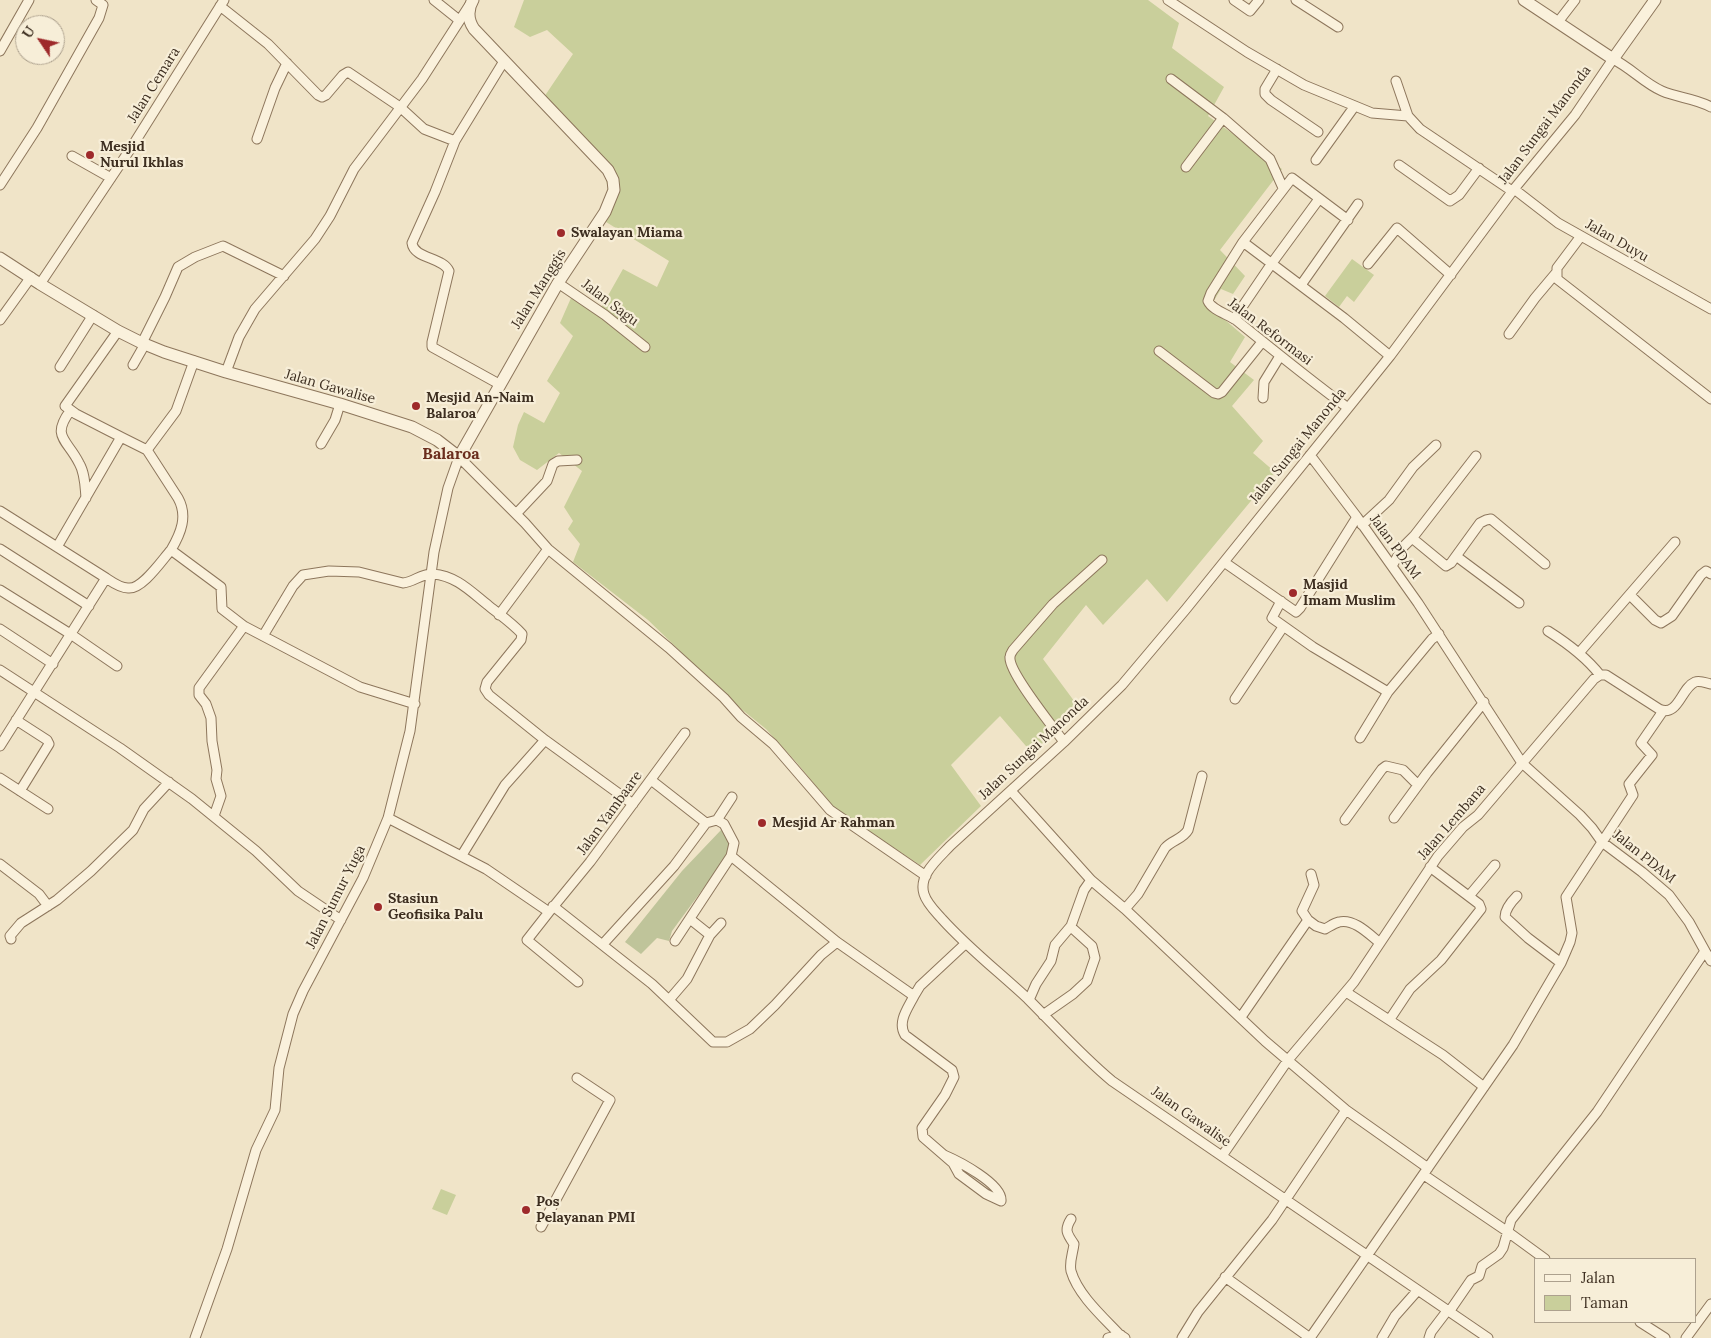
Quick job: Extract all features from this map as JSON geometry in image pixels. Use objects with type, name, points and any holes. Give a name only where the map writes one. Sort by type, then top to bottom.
[{"type":"street","points":[[0,51],[28,0]]},
{"type":"street","points":[[0,185],[37,128],[92,32],[103,5],[96,0]]},
{"type":"street","points":[[434,0],[459,20]]},
{"type":"street","points":[[1168,0],[1246,52],[1304,85],[1354,107],[1381,115],[1408,116],[1396,81]]},
{"type":"street","points":[[1234,0],[1249,10],[1253,9],[1259,0]]},
{"type":"street","points":[[1296,0],[1338,27]]},
{"type":"street","points":[[1524,0],[1625,65],[1660,90],[1699,101],[1711,107]]},
{"type":"street","points":[[1558,22],[1575,0]]},
{"type":"street","name":"Jalan Sungai Manonda","points":[[926,876],[932,865],[950,846],[1064,742],[1122,685],[1390,356],[1513,190],[1575,114],[1655,0]]},
{"type":"street","points":[[222,3],[287,62],[318,95],[322,97],[326,95],[343,75],[348,72],[400,107],[424,129],[455,141]]},
{"type":"street","name":"Jalan Cemara","points":[[0,320],[36,281],[111,178],[222,3]]},
{"type":"street","name":"Jalan Manggis","points":[[226,372],[233,350],[246,324],[268,292],[315,239],[330,216],[354,169],[422,79],[471,3]]},
{"type":"street","name":"Jalan Manggis","points":[[459,457],[558,283],[605,212],[614,190],[613,180],[608,170],[562,124],[470,24],[468,11],[471,3]]},
{"type":"street","points":[[499,384],[432,347],[449,271],[445,265],[415,250],[412,246],[412,240],[435,192],[455,141],[504,61]]},
{"type":"street","points":[[257,139],[275,88],[287,62]]},
{"type":"street","points":[[1277,69],[1265,89],[1265,94],[1318,132]]},
{"type":"street","points":[[1172,79],[1223,118],[1270,159],[1283,188]]},
{"type":"street","points":[[1316,160],[1354,107]]},
{"type":"street","name":"Jalan Duyu","points":[[1408,116],[1424,132],[1513,190],[1549,217],[1711,309]]},
{"type":"street","points":[[1186,167],[1223,118]]},
{"type":"street","points":[[72,156],[111,178]]},
{"type":"street","points":[[1399,165],[1450,201],[1459,195],[1478,168]]},
{"type":"street","points":[[1348,220],[1292,178],[1243,242],[1301,285],[1390,356]]},
{"type":"street","points":[[1234,319],[1319,199]]},
{"type":"street","points":[[1301,285],[1358,204]]},
{"type":"street","points":[[1368,264],[1397,228],[1451,275]]},
{"type":"street","points":[[1581,236],[1557,268],[1557,279],[1648,348],[1711,399]]},
{"type":"street","name":"Jalan Reformasi","points":[[1243,242],[1211,293],[1208,301],[1211,306],[1234,319],[1348,408]]},
{"type":"street","points":[[133,364],[180,265],[223,246],[284,276]]},
{"type":"street","name":"Jalan Gawalise","points":[[0,258],[118,331],[164,352],[226,372],[340,404],[420,431],[437,440],[459,457],[548,549],[669,648],[724,698],[741,717],[773,744],[830,810],[926,876],[923,885],[924,895],[932,908],[965,944],[1029,1000],[1112,1081],[1488,1338]]},
{"type":"street","points":[[1509,334],[1556,273]]},
{"type":"street","name":"Jalan Sagu","points":[[558,283],[605,315],[645,347]]},
{"type":"street","points":[[60,367],[93,315]]},
{"type":"street","points":[[0,510],[118,586],[129,589],[148,577],[171,550],[180,531],[184,513],[182,506],[163,476],[158,464],[147,450],[70,410],[65,404],[118,331]]},
{"type":"street","points":[[1159,351],[1214,393],[1218,394],[1222,392],[1262,342]]},
{"type":"street","points":[[1263,398],[1264,382],[1280,356]]},
{"type":"street","points":[[147,450],[176,411],[194,361]]},
{"type":"street","points":[[321,444],[335,420],[340,404]]},
{"type":"street","points":[[70,410],[60,427],[62,435],[80,464],[86,498]]},
{"type":"street","points":[[57,547],[121,437]]},
{"type":"street","points":[[1224,562],[1295,611],[1299,610],[1359,521],[1389,500],[1413,467],[1436,445]]},
{"type":"street","name":"Jalan PDAM","points":[[1310,455],[1392,566],[1439,634],[1522,763],[1592,828],[1669,895],[1689,922],[1711,961]]},
{"type":"street","points":[[1392,566],[1403,547],[1476,456]]},
{"type":"street","name":"Jalan Sumur Yuga","points":[[195,1338],[227,1249],[256,1150],[275,1110],[279,1068],[293,1014],[363,878],[388,818],[415,704],[432,574],[446,496],[459,457]]},
{"type":"street","points":[[516,514],[548,481],[553,464],[558,461],[577,460]]},
{"type":"street","points":[[1412,538],[1446,566],[1451,563],[1480,523],[1491,519],[1545,564]]},
{"type":"street","points":[[1579,653],[1675,542]]},
{"type":"street","points":[[0,549],[89,606]]},
{"type":"street","points":[[499,614],[548,549]]},
{"type":"street","points":[[171,550],[219,585],[222,592],[222,609],[244,626],[360,688],[415,704]]},
{"type":"street","points":[[1456,556],[1519,603]]},
{"type":"street","points":[[1064,742],[1033,701],[1011,664],[1010,657],[1013,650],[1053,604],[1102,560]]},
{"type":"street","points":[[263,636],[293,586],[303,575],[329,571],[359,572],[403,583],[432,574],[460,582],[522,634],[522,638],[505,662],[486,682],[485,689],[545,740],[633,804]]},
{"type":"street","points":[[1630,595],[1655,620],[1662,623],[1672,616],[1701,575],[1706,571],[1711,574]]},
{"type":"street","points":[[0,746],[54,664],[106,578]]},
{"type":"street","points":[[0,590],[117,666]]},
{"type":"street","points":[[1281,601],[1272,617],[1283,627],[1388,692]]},
{"type":"street","points":[[214,816],[221,796],[216,779],[217,770],[212,741],[211,718],[206,704],[199,695],[199,688],[244,626]]},
{"type":"street","points":[[1235,698],[1283,627]]},
{"type":"street","points":[[0,629],[54,664]]},
{"type":"street","points":[[1548,631],[1579,653],[1600,674],[1608,676],[1663,711],[1669,711],[1677,704],[1693,683],[1700,681],[1711,684]]},
{"type":"street","points":[[1360,738],[1388,692],[1432,639],[1439,634]]},
{"type":"street","points":[[0,670],[169,782],[256,851],[298,891],[341,920]]},
{"type":"street","name":"Jalan Lembana","points":[[1222,1156],[1288,1060],[1346,992],[1430,867],[1460,829],[1478,815],[1600,674]]},
{"type":"street","points":[[1394,818],[1484,702]]},
{"type":"street","points":[[1225,1277],[1310,1338],[1513,1044],[1561,963],[1572,933],[1566,897],[1634,794],[1630,784],[1652,755],[1641,743],[1663,711]]},
{"type":"street","points":[[16,720],[48,740],[49,744],[20,791]]},
{"type":"street","name":"Jalan Yambaare","points":[[578,982],[526,940],[590,862],[685,733]]},
{"type":"street","points":[[462,856],[505,785],[545,740]]},
{"type":"street","points":[[1345,820],[1386,766],[1403,770],[1418,785]]},
{"type":"street","points":[[1125,909],[1138,894],[1168,845],[1186,834],[1202,776]]},
{"type":"street","points":[[0,778],[48,809]]},
{"type":"street","points":[[651,780],[706,823]]},
{"type":"street","points":[[12,939],[10,936],[21,923],[48,906],[91,871],[133,830],[144,809],[169,782]]},
{"type":"street","points":[[1011,791],[1090,880],[1125,909],[1288,1060],[1346,1110],[1426,1172],[1544,1258]]},
{"type":"street","points":[[603,944],[674,866],[706,823],[717,820],[732,797]]},
{"type":"street","points":[[388,818],[495,874],[603,944],[669,1000],[713,1042],[727,1042],[750,1029],[821,955],[837,942]]},
{"type":"street","points":[[675,941],[731,856],[734,843],[724,824],[717,820]]},
{"type":"street","points":[[731,856],[837,942],[914,996]]},
{"type":"street","points":[[0,864],[39,894],[48,906]]},
{"type":"street","points":[[1469,896],[1495,865]]},
{"type":"street","points":[[1390,1019],[1410,989],[1441,960],[1481,910],[1481,906],[1430,867]]},
{"type":"street","points":[[1311,874],[1314,885],[1302,911],[1308,920],[1324,929],[1340,922],[1346,922],[1356,926],[1380,943]]},
{"type":"street","points":[[1029,1000],[1036,984],[1051,961],[1055,945],[1071,927],[1084,890],[1090,880]]},
{"type":"street","points":[[1517,896],[1510,903],[1505,917],[1528,938],[1561,963]]},
{"type":"street","points":[[690,919],[710,935]]},
{"type":"street","points":[[1241,1017],[1268,975],[1308,920]]},
{"type":"street","points":[[669,1000],[687,979],[710,935],[721,922]]},
{"type":"street","points":[[1043,1015],[1073,994],[1087,981],[1095,958],[1092,946],[1071,927]]},
{"type":"street","points":[[944,1155],[961,1162],[985,1179],[1000,1193],[1001,1201],[986,1194],[959,1174],[953,1163],[923,1137],[922,1128],[945,1095],[954,1077],[952,1070],[905,1035],[901,1029],[902,1021],[920,986],[965,944]]},
{"type":"street","points":[[1429,1338],[1431,1332],[1471,1280],[1479,1276],[1482,1266],[1501,1251],[1511,1220],[1597,1112],[1706,951]]},
{"type":"street","points":[[1346,992],[1443,1055],[1484,1087]]},
{"type":"street","points":[[541,1227],[610,1100],[577,1078]]},
{"type":"street","points":[[1182,1338],[1198,1312],[1286,1200],[1346,1110]]},
{"type":"street","points":[[1070,1219],[1066,1226],[1066,1233],[1074,1244],[1070,1259],[1071,1271],[1087,1300],[1123,1337]]},
{"type":"street","points":[[1382,1338],[1395,1316],[1418,1290]]},
{"type":"street","points":[[1686,1338],[1711,1304]]},
{"type":"street","points":[[1642,1323],[1665,1338]]},
{"type":"street","points":[[1108,1338],[1123,1337]]},
{"type":"green space","points":[[524,0],[1148,0],[1179,23],[1172,48],[1224,87],[1208,116],[1282,169],[1220,250],[1245,276],[1233,294],[1221,289],[1210,307],[1245,337],[1230,362],[1254,380],[1232,406],[1263,441],[1253,453],[1275,472],[1167,602],[1147,579],[1103,625],[1086,605],[1043,659],[1080,709],[1032,753],[1000,716],[951,765],[981,806],[920,865],[835,809],[766,729],[735,704],[648,620],[573,562],[580,544],[568,529],[573,521],[564,507],[582,471],[559,453],[537,470],[520,460],[513,447],[518,425],[524,412],[544,423],[560,393],[547,381],[573,336],[560,323],[571,298],[597,315],[623,269],[657,287],[669,261],[598,217],[608,190],[602,158],[542,100],[573,54],[547,30],[530,37],[514,27]]},
{"type":"green space","points":[[1352,259],[1374,275],[1354,302],[1347,296],[1339,307],[1325,296]]},
{"type":"green space","points":[[721,830],[724,830],[731,847],[722,863],[672,931],[669,941],[657,938],[641,954],[625,942],[682,871]]},
{"type":"green space","points":[[441,1189],[456,1195],[447,1215],[432,1209]]},
{"type":"place","name":"Mesjid Nurul Ikhlas","points":[[90,155]]},
{"type":"place","name":"Swalayan Miama","points":[[561,233]]},
{"type":"place","name":"Mesjid An-Naim Balaroa","points":[[416,406]]},
{"type":"place","name":"Masjid Imam Muslim","points":[[1293,593]]},
{"type":"place","name":"Mesjid Ar Rahman","points":[[762,823]]},
{"type":"place","name":"Stasiun Geofisika Palu","points":[[378,907]]},
{"type":"place","name":"Pos Pelayanan PMI","points":[[526,1210]]},
{"type":"district","name":"Balaroa","points":[[451,454]]}]
